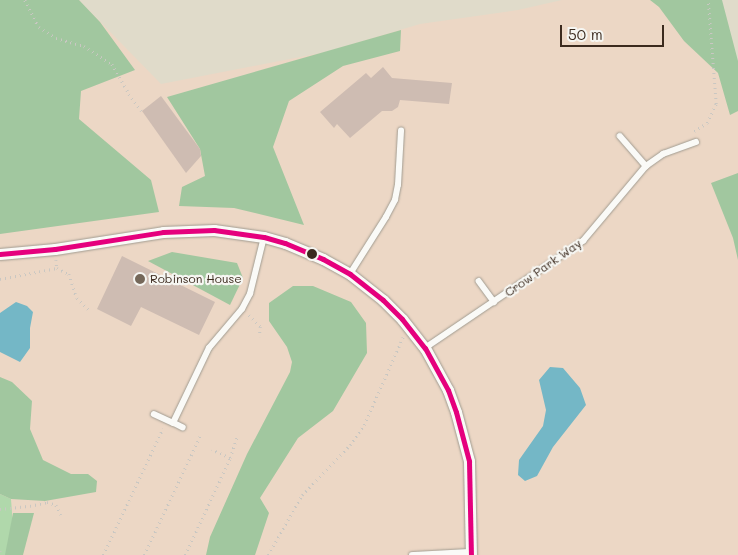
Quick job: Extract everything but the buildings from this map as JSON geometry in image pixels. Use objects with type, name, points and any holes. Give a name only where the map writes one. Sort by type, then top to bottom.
[{"type":"street","points":[[0,254],[55,249],[190,230],[234,232],[264,237],[304,250],[350,274],[383,300],[409,328],[425,348],[448,390],[463,436],[471,486],[471,554]]},
{"type":"lane","points":[[350,274],[395,200],[398,185],[401,131]]},
{"type":"lane","points":[[620,136],[646,166]]},
{"type":"lane","name":"Crow Park Way","points":[[425,348],[583,241],[646,166],[663,154],[696,142]]},
{"type":"lane","points":[[173,423],[209,348],[242,308],[255,281],[264,237]]},
{"type":"lane","points":[[479,281],[494,302]]},
{"type":"lane","points":[[154,414],[183,428]]},
{"type":"lane","points":[[412,555],[471,554]]},
{"type":"path","points":[[25,0],[39,27],[56,38],[84,46],[112,64],[129,94],[142,111]]},
{"type":"path","points":[[696,142],[693,132],[707,123],[716,104],[708,0]]},
{"type":"path","points":[[55,249],[57,268]]},
{"type":"path","points":[[0,279],[57,268],[69,274],[77,298],[90,311]]},
{"type":"path","points":[[242,308],[261,327],[259,337]]},
{"type":"path","points":[[268,555],[302,495],[345,451],[364,426],[392,359],[409,328]]},
{"type":"path","points":[[103,555],[166,420]]},
{"type":"path","points":[[144,555],[200,436]]},
{"type":"path","points":[[185,555],[230,458],[237,436]]},
{"type":"path","points":[[212,450],[230,458]]},
{"type":"path","points":[[0,509],[47,502],[56,506],[61,515]]},
{"type":"path","points":[[0,551],[2,555]]},
{"type":"shaded area","points":[[0,0],[79,0],[161,84],[326,52],[420,24],[518,10],[562,0],[712,0],[738,97],[738,555],[0,555]]},
{"type":"green space","points":[[0,0],[79,0],[100,22],[135,70],[81,91],[79,119],[151,180],[159,212],[0,234]]},
{"type":"green space","points":[[650,0],[722,0],[738,61],[738,111],[730,115],[718,73],[684,41],[659,7]]},
{"type":"green space","points":[[401,30],[400,51],[343,66],[289,101],[273,147],[304,225],[234,208],[179,206],[182,187],[205,176],[200,149],[167,97]]},
{"type":"green space","points":[[738,173],[738,260],[733,238],[711,183]]},
{"type":"green space","points":[[172,252],[237,263],[243,278],[230,305],[148,261]]},
{"type":"green space","points":[[293,286],[313,286],[351,302],[366,323],[367,353],[333,411],[298,438],[260,498],[269,513],[255,555],[206,555],[210,537],[247,454],[290,372],[292,362],[287,347],[269,321],[269,303]]},
{"type":"green space","points":[[0,377],[12,382],[32,401],[30,429],[43,460],[71,474],[88,474],[97,481],[96,492],[45,501],[11,499],[0,494]]},
{"type":"green space","points":[[0,494],[11,499],[15,555],[0,555]]},
{"type":"green space","points":[[13,513],[34,513],[23,555],[5,555]]},
{"type":"water","points":[[16,302],[27,306],[33,312],[30,328],[30,348],[20,362],[0,352],[0,313]]},
{"type":"water","points":[[550,367],[563,368],[580,388],[586,405],[553,447],[537,476],[525,481],[518,475],[519,460],[543,426],[546,410],[539,380]]},
{"type":"transit line","points":[[0,254],[55,249],[163,232],[214,230],[264,237],[285,243],[323,259],[350,274],[383,300],[402,319],[425,348],[448,390],[469,461],[471,555]]},
{"type":"place","name":"Robinson House","points":[[140,279]]}]
